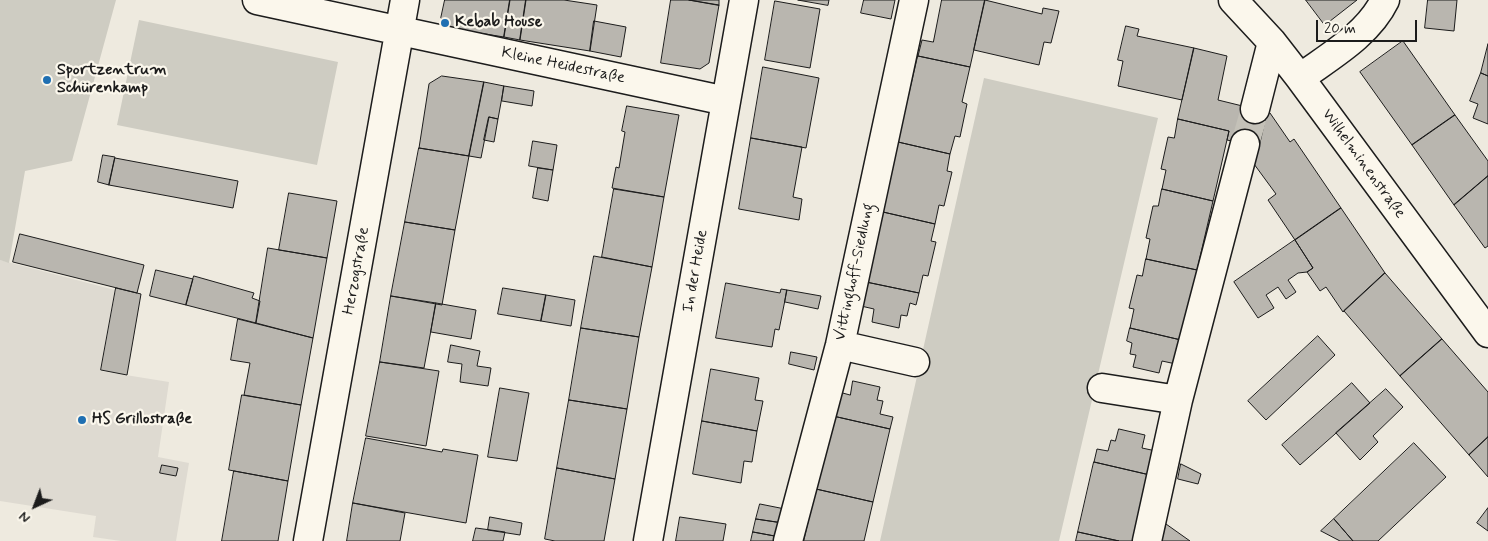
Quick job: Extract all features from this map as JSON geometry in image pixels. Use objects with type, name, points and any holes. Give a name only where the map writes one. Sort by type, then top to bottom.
[{"type":"street","name":"Kleine Heidestraße","points":[[257,0],[726,101]]},
{"type":"street","name":"Herzogstraße","points":[[308,541],[405,0]]},
{"type":"street","name":"In der Heide","points":[[648,541],[744,0]]},
{"type":"street","name":"Vittinghoff-Siedlung","points":[[788,541],[840,345],[914,0]]},
{"type":"street","name":"Wilhelminenstraße","points":[[1233,0],[1272,42],[1300,78],[1488,332]]},
{"type":"street","points":[[1300,78],[1365,28],[1379,11],[1385,0]]},
{"type":"street","points":[[1254,109],[1272,42]]},
{"type":"street","points":[[1147,541],[1178,400],[1245,144]]},
{"type":"street","points":[[840,345],[915,362]]},
{"type":"street","points":[[1102,388],[1178,400]]},
{"type":"shaded area","name":"Sportzentrum Schürenkamp","points":[[0,0],[116,0],[72,161],[25,171],[9,263],[0,260]]},
{"type":"shaded area","points":[[139,20],[338,62],[317,165],[117,125]]},
{"type":"shaded area","points":[[984,78],[1158,118],[1059,541],[880,541]]},
{"type":"shaded area","name":"HS Grillostraße","points":[[0,260],[115,290],[101,371],[169,382],[158,457],[189,463],[176,541],[121,541],[93,537],[96,516],[0,501]]},
{"type":"building","points":[[445,0],[510,0],[504,37],[448,28],[441,18]]},
{"type":"building","points":[[510,0],[526,0],[520,40],[504,37]]},
{"type":"building","points":[[526,0],[564,0],[597,5],[590,51],[520,40]]},
{"type":"building","points":[[671,0],[689,0],[719,5],[709,63],[700,69],[661,63]]},
{"type":"building","points":[[689,0],[719,0],[719,5]]},
{"type":"building","points":[[798,0],[829,0],[828,5]]},
{"type":"building","points":[[864,0],[895,0],[891,19],[861,13]]},
{"type":"building","points":[[942,0],[985,0],[970,67],[918,56],[922,40],[933,42]]},
{"type":"building","points":[[985,0],[1042,14],[1043,8],[1059,11],[1051,43],[1044,42],[1039,65],[974,50]]},
{"type":"building","points":[[1306,0],[1357,0],[1325,25]]},
{"type":"building","points":[[1428,0],[1457,0],[1454,31],[1425,28]]},
{"type":"building","points":[[775,1],[820,9],[810,68],[765,60]]},
{"type":"building","points":[[594,21],[626,27],[621,57],[590,51]]},
{"type":"building","points":[[1126,26],[1139,29],[1137,36],[1194,48],[1182,100],[1118,86],[1123,61],[1118,60]]},
{"type":"building","points":[[1403,41],[1455,115],[1412,145],[1360,72]]},
{"type":"building","points":[[1488,44],[1488,76],[1481,73]]},
{"type":"building","points":[[1194,48],[1227,56],[1218,100],[1267,112],[1259,147],[1227,140],[1229,131],[1178,119]]},
{"type":"building","points":[[918,56],[970,67],[962,102],[967,104],[960,137],[955,136],[950,154],[898,142]]},
{"type":"building","points":[[763,67],[819,78],[806,148],[751,138]]},
{"type":"building","points":[[1481,73],[1488,76],[1488,124],[1473,118],[1478,104],[1470,101]]},
{"type":"building","points":[[442,76],[484,82],[469,156],[419,148],[429,84]]},
{"type":"building","points":[[484,82],[504,86],[498,119],[489,117],[481,158],[469,156]]},
{"type":"building","points":[[504,86],[534,91],[532,106],[502,101]]},
{"type":"building","points":[[627,106],[679,115],[664,197],[612,188],[616,167],[619,168],[625,132],[622,131]]},
{"type":"building","points":[[1267,112],[1270,113],[1290,142],[1294,139],[1341,208],[1295,240],[1268,200],[1276,194],[1254,164]]},
{"type":"building","points":[[1455,115],[1488,161],[1488,176],[1454,205],[1412,145]]},
{"type":"building","points":[[489,117],[498,119],[494,142],[484,140]]},
{"type":"building","points":[[1178,119],[1229,131],[1213,201],[1162,189],[1166,170],[1161,169],[1168,137],[1174,138]]},
{"type":"building","points":[[751,138],[802,147],[793,197],[802,199],[799,220],[739,209]]},
{"type":"building","points":[[533,141],[557,145],[553,170],[529,166]]},
{"type":"building","points":[[898,142],[950,154],[947,171],[952,172],[944,206],[939,205],[935,224],[883,212]]},
{"type":"building","points":[[419,148],[469,156],[455,230],[405,222]]},
{"type":"building","points":[[103,155],[115,157],[109,185],[98,182]]},
{"type":"building","points":[[115,158],[238,181],[233,208],[109,185]]},
{"type":"building","points":[[538,168],[553,170],[548,201],[533,198]]},
{"type":"building","points":[[1488,176],[1488,246],[1485,248],[1454,205]]},
{"type":"building","points":[[614,189],[664,197],[652,267],[602,257]]},
{"type":"building","points":[[1162,189],[1213,201],[1197,270],[1146,259],[1150,239],[1146,238],[1153,206],[1158,206]]},
{"type":"building","points":[[289,193],[337,201],[327,258],[279,250]]},
{"type":"building","points":[[1341,208],[1385,273],[1343,312],[1326,287],[1320,291],[1307,272],[1313,268],[1295,240]]},
{"type":"building","points":[[883,212],[935,224],[931,241],[936,242],[928,276],[923,275],[919,293],[866,282]]},
{"type":"building","points":[[405,222],[455,230],[442,305],[391,296]]},
{"type":"building","points":[[20,234],[144,265],[137,293],[13,262]]},
{"type":"building","points":[[1295,240],[1313,268],[1307,272],[1298,273],[1288,280],[1296,292],[1286,299],[1278,287],[1266,295],[1274,308],[1258,318],[1234,282]]},
{"type":"building","points":[[268,248],[327,258],[313,338],[256,323]]},
{"type":"building","points":[[594,256],[652,267],[639,337],[581,328]]},
{"type":"building","points":[[1146,259],[1197,270],[1181,340],[1130,328],[1134,309],[1129,308],[1137,275],[1142,276]]},
{"type":"building","points":[[156,270],[193,279],[186,305],[150,296]]},
{"type":"building","points":[[1385,273],[1442,339],[1400,376],[1344,311]]},
{"type":"building","points":[[194,276],[254,293],[252,298],[260,301],[256,323],[186,305]]},
{"type":"building","points":[[866,282],[919,293],[916,305],[910,303],[907,316],[901,315],[899,328],[872,322],[874,309],[861,306]]},
{"type":"building","points":[[726,283],[780,293],[781,289],[787,290],[779,330],[775,329],[772,347],[716,338]]},
{"type":"building","points":[[116,288],[141,294],[127,375],[101,370]]},
{"type":"building","points":[[503,288],[546,295],[541,321],[498,314]]},
{"type":"building","points":[[787,290],[821,296],[818,309],[785,302]]},
{"type":"building","points":[[546,295],[575,300],[571,326],[541,321]]},
{"type":"building","points":[[391,296],[436,303],[424,368],[380,362]]},
{"type":"building","points":[[436,303],[476,310],[471,339],[431,332]]},
{"type":"building","points":[[238,319],[313,338],[301,405],[244,395],[250,363],[231,360]]},
{"type":"building","points":[[581,328],[639,337],[627,409],[569,400]]},
{"type":"building","points":[[1130,328],[1181,340],[1176,364],[1162,361],[1159,373],[1133,367],[1136,355],[1130,354],[1132,343],[1127,341]]},
{"type":"building","points":[[1318,336],[1335,355],[1266,420],[1248,401]]},
{"type":"building","points":[[1442,339],[1488,392],[1488,437],[1469,455],[1400,376]]},
{"type":"building","points":[[451,345],[480,351],[477,366],[491,368],[488,386],[460,382],[462,364],[448,362]]},
{"type":"building","points":[[791,352],[817,357],[814,370],[789,364]]},
{"type":"building","points":[[380,362],[439,371],[426,446],[366,436]]},
{"type":"building","points":[[711,369],[759,378],[755,400],[763,401],[757,431],[702,421]]},
{"type":"building","points":[[853,381],[880,387],[877,400],[883,401],[880,414],[893,417],[890,429],[833,416],[839,392],[850,395]]},
{"type":"building","points":[[1352,383],[1370,403],[1300,465],[1282,445]]},
{"type":"building","points":[[500,388],[529,393],[517,461],[488,457]]},
{"type":"building","points":[[1386,389],[1403,407],[1373,436],[1378,442],[1360,460],[1336,433]]},
{"type":"building","points":[[242,395],[301,405],[288,481],[229,470]]},
{"type":"building","points":[[569,400],[627,409],[615,479],[557,468]]},
{"type":"building","points":[[833,416],[890,429],[873,502],[816,489]]},
{"type":"building","points":[[702,421],[757,431],[752,462],[744,461],[741,483],[693,474]]},
{"type":"building","points":[[1119,429],[1145,435],[1142,448],[1156,451],[1150,475],[1094,462],[1097,449],[1108,451],[1111,440],[1115,441]]},
{"type":"building","points":[[1488,437],[1488,477],[1469,455]]},
{"type":"building","points":[[366,438],[442,452],[443,449],[478,455],[466,523],[353,503]]},
{"type":"building","points":[[1414,443],[1446,477],[1378,541],[1353,541],[1334,519]]},
{"type":"building","points":[[1094,462],[1150,475],[1135,541],[1119,541],[1078,532]]},
{"type":"building","points":[[1181,464],[1201,474],[1198,484],[1178,479]]},
{"type":"building","points":[[162,465],[178,468],[176,476],[160,473]]},
{"type":"building","points":[[557,468],[615,479],[604,541],[555,541],[545,539]]},
{"type":"building","points":[[234,471],[288,481],[278,541],[222,541]]},
{"type":"building","points":[[816,489],[873,502],[864,541],[804,541]]},
{"type":"building","points":[[353,503],[405,513],[400,541],[347,541]]},
{"type":"building","points":[[760,504],[785,509],[783,523],[756,519]]},
{"type":"building","points":[[1488,508],[1488,531],[1477,523]]},
{"type":"building","points":[[490,517],[522,523],[520,535],[488,530]]},
{"type":"building","points":[[680,517],[726,524],[723,541],[676,541]]},
{"type":"building","points":[[756,519],[783,523],[780,537],[753,532]]},
{"type":"building","points":[[1334,519],[1353,541],[1340,541],[1321,531]]},
{"type":"building","points":[[1166,524],[1190,541],[1162,541]]},
{"type":"building","points":[[476,528],[505,532],[503,541],[473,541]]},
{"type":"building","points":[[753,532],[780,537],[780,541],[751,541]]},
{"type":"building","points":[[1078,532],[1119,541],[1076,541]]},
{"type":"tunnel","points":[[1245,144],[1255,109]]},
{"type":"place","name":"Kebab House","points":[[445,23]]},
{"type":"place","name":"Sportzentrum Schürenkamp","points":[[47,80]]},
{"type":"place","name":"HS Grillostraße","points":[[82,420]]}]
